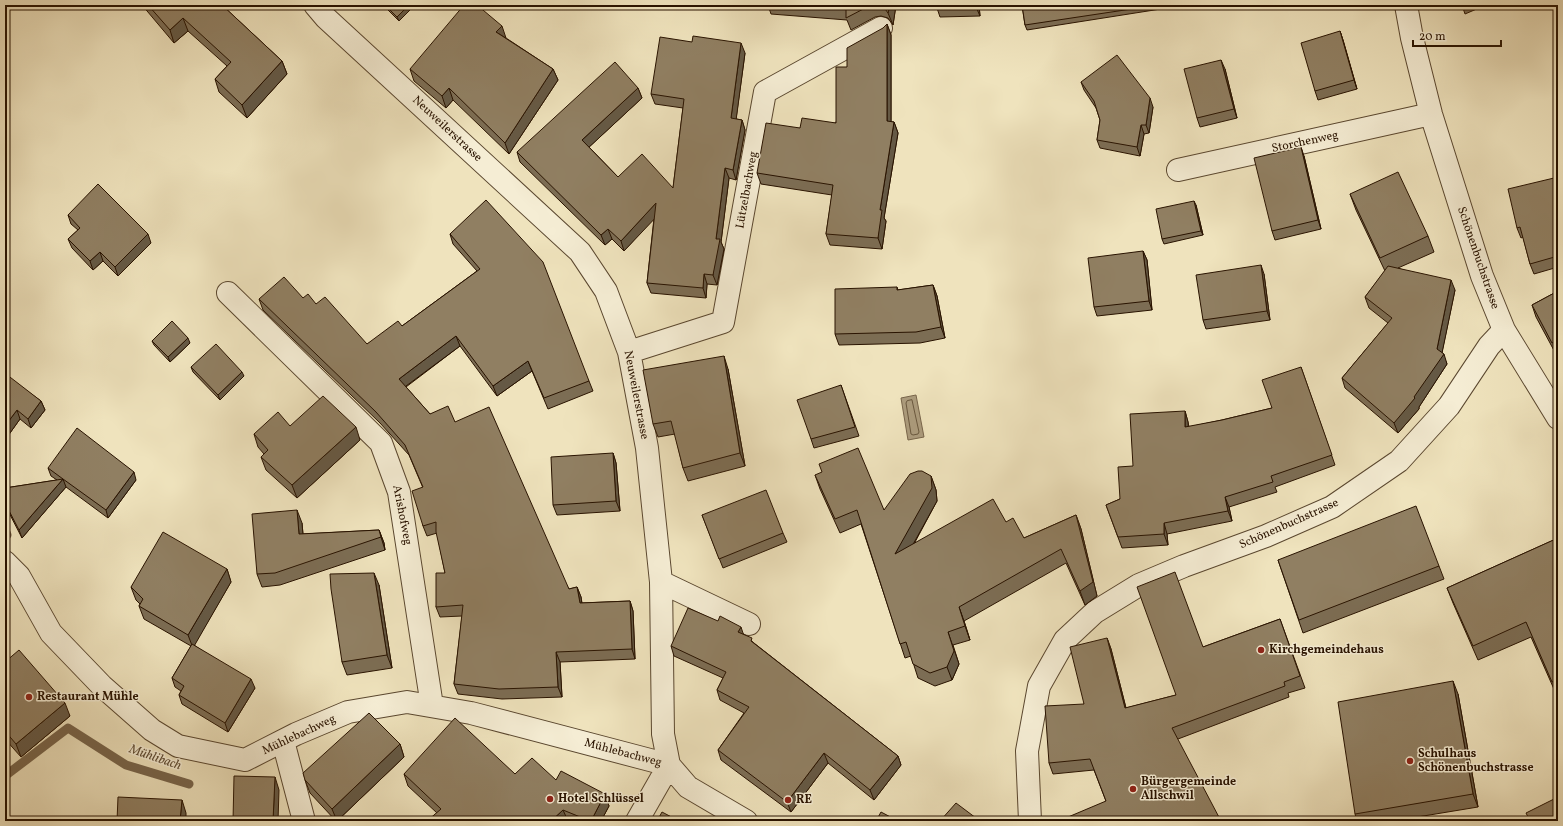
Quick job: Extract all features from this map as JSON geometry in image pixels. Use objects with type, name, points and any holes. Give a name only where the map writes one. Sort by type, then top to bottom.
[{"type":"street","name":"Neuweilerstrasse","points":[[315,5],[326,18],[580,252],[606,291],[629,352],[647,448],[661,582],[663,734],[669,765],[688,787],[746,821]]},
{"type":"street","name":"Schönenbuchstrasse","points":[[1030,821],[1026,751],[1039,686],[1065,640],[1095,612],[1139,585],[1184,566],[1266,536],[1332,507],[1399,461],[1450,406],[1488,346],[1504,330],[1482,276],[1431,114],[1412,38],[1406,5]]},
{"type":"street","name":"Lützelbachweg","points":[[629,352],[723,322],[765,92],[881,28]]},
{"type":"street","name":"Storchenweg","points":[[1178,170],[1431,114]]},
{"type":"street","name":"Arishofweg","points":[[228,293],[381,443],[399,492],[432,706]]},
{"type":"street","points":[[1504,330],[1558,418]]},
{"type":"street","name":"Mühlebachweg","points":[[5,562],[19,576],[51,633],[102,686],[152,730],[178,746],[245,760],[348,712],[407,702],[471,713],[669,765]]},
{"type":"street","points":[[661,582],[749,624]]},
{"type":"street","points":[[283,741],[304,821]]},
{"type":"street","points":[[637,821],[669,765]]},
{"type":"water","points":[[916,395],[924,437],[908,440],[901,398]]},
{"type":"building","points":[[148,5],[222,5],[282,61],[242,105],[215,79],[231,62],[183,18],[170,30]]},
{"type":"building","points":[[385,5],[409,5],[397,17]]},
{"type":"building","points":[[464,5],[477,5],[502,26],[496,32],[553,69],[505,143],[449,88],[442,96],[410,69]]},
{"type":"building","points":[[805,5],[871,5],[846,18],[846,9]]},
{"type":"building","points":[[881,5],[890,5],[888,13],[883,6]]},
{"type":"building","points":[[937,5],[976,5],[976,7],[937,8]]},
{"type":"building","points":[[1022,5],[1158,5],[1025,25]]},
{"type":"building","points":[[887,24],[887,121],[894,122],[880,210],[882,210],[878,238],[826,234],[833,185],[757,173],[766,123],[800,128],[802,118],[836,123],[836,67],[847,67],[847,48],[883,28]]},
{"type":"building","points":[[1340,31],[1354,80],[1315,91],[1301,43]]},
{"type":"building","points":[[693,36],[741,43],[731,118],[742,120],[733,170],[725,168],[716,239],[720,239],[713,275],[704,274],[703,288],[647,283],[656,203],[621,241],[608,229],[601,235],[517,152],[615,62],[638,88],[582,140],[618,177],[642,154],[673,188],[684,99],[651,94],[660,37],[692,42]]},
{"type":"building","points":[[1117,55],[1150,98],[1146,125],[1141,125],[1137,147],[1097,140],[1100,120],[1094,101],[1081,82]]},
{"type":"building","points":[[1221,60],[1234,109],[1197,118],[1184,69]]},
{"type":"building","points":[[1301,147],[1318,220],[1272,231],[1254,158]]},
{"type":"building","points":[[1398,172],[1428,236],[1380,258],[1350,194]]},
{"type":"building","points":[[1554,178],[1558,193],[1558,256],[1530,264],[1520,227],[1517,228],[1508,189]]},
{"type":"building","points":[[98,184],[148,234],[115,267],[100,252],[90,261],[68,239],[80,228],[68,215]]},
{"type":"building","points":[[486,200],[543,262],[589,381],[544,398],[528,361],[493,386],[456,336],[399,379],[430,414],[448,406],[455,422],[489,407],[569,589],[577,587],[580,603],[630,601],[632,649],[556,652],[558,687],[499,689],[454,684],[463,605],[436,607],[436,573],[445,573],[436,532],[436,522],[423,526],[412,491],[423,487],[405,445],[376,412],[259,299],[284,277],[303,298],[308,294],[316,304],[325,297],[367,344],[398,321],[402,326],[480,269],[450,234]]},
{"type":"building","points":[[1194,201],[1201,231],[1162,239],[1156,209]]},
{"type":"building","points":[[1143,251],[1149,301],[1094,307],[1088,258]]},
{"type":"building","points":[[1261,265],[1267,311],[1203,320],[1196,275]]},
{"type":"building","points":[[1388,266],[1451,280],[1437,349],[1444,354],[1414,397],[1415,398],[1394,423],[1342,378],[1392,318],[1365,297]]},
{"type":"building","points":[[933,285],[941,327],[916,332],[835,334],[835,289],[897,287],[897,290]]},
{"type":"building","points":[[1558,291],[1558,340],[1552,343],[1532,305]]},
{"type":"building","points":[[172,321],[188,338],[168,357],[152,341]]},
{"type":"building","points":[[216,344],[242,372],[218,395],[191,367]]},
{"type":"building","points":[[724,356],[740,453],[683,468],[671,421],[653,424],[643,370]]},
{"type":"building","points":[[1301,367],[1332,455],[1271,476],[1273,482],[1225,497],[1228,511],[1164,523],[1164,534],[1118,537],[1106,505],[1120,499],[1118,467],[1133,466],[1130,414],[1185,411],[1185,427],[1272,408],[1262,380]]},
{"type":"building","points":[[6,374],[41,401],[28,419],[17,410],[5,426],[5,375]]},
{"type":"building","points":[[841,385],[855,427],[811,439],[797,400]]},
{"type":"building","points":[[323,396],[356,427],[292,485],[261,457],[268,450],[254,434],[278,412],[290,426]]},
{"type":"building","points":[[77,428],[134,472],[106,510],[48,468]]},
{"type":"building","points":[[858,448],[884,510],[910,474],[922,471],[931,476],[932,488],[895,554],[993,499],[1006,522],[1013,518],[1024,538],[1076,515],[1093,582],[1080,591],[1061,549],[959,607],[965,626],[948,632],[954,651],[947,667],[930,673],[913,664],[906,642],[900,644],[857,510],[835,519],[815,475],[822,472],[819,464]]},
{"type":"building","points":[[613,453],[616,501],[553,505],[551,457]]},
{"type":"building","points":[[63,479],[19,530],[5,503],[5,488]]},
{"type":"building","points":[[766,490],[783,533],[719,559],[702,515]]},
{"type":"building","points":[[1416,506],[1439,566],[1299,620],[1278,560]]},
{"type":"building","points":[[297,510],[299,534],[379,530],[381,537],[275,573],[257,574],[252,514]]},
{"type":"building","points":[[163,532],[227,569],[188,635],[139,606],[143,599],[131,587]]},
{"type":"building","points":[[1558,538],[1558,679],[1552,682],[1526,622],[1473,646],[1447,588]]},
{"type":"building","points":[[1175,572],[1203,647],[1280,619],[1300,676],[1284,682],[1285,686],[1172,728],[1221,821],[1062,821],[1061,820],[1106,801],[1090,759],[1049,763],[1045,706],[1084,704],[1070,647],[1107,638],[1125,708],[1176,695],[1137,587]]},
{"type":"building","points":[[374,573],[387,655],[342,662],[330,574]]},
{"type":"building","points":[[688,608],[718,621],[720,616],[741,627],[738,632],[752,638],[751,641],[898,756],[870,790],[824,753],[787,802],[718,750],[749,707],[717,690],[726,672],[671,646]]},
{"type":"building","points":[[192,644],[251,679],[225,723],[179,695],[184,686],[172,678]]},
{"type":"building","name":"Restaurant Mühle","points":[[19,650],[65,703],[16,744],[5,731],[5,662]]},
{"type":"building","name":"Schulhaus Schönenbuchstrasse","points":[[1453,681],[1473,794],[1355,814],[1338,702]]},
{"type":"building","points":[[369,713],[400,744],[332,809],[305,780],[303,773]]},
{"type":"building","points":[[455,718],[515,774],[532,758],[556,780],[561,771],[605,794],[591,821],[563,810],[551,821],[427,821],[441,809],[404,774]]},
{"type":"building","points":[[234,776],[275,777],[273,821],[233,821]]},
{"type":"building","points":[[118,797],[182,800],[180,821],[117,821]]},
{"type":"building","points":[[1558,797],[1558,821],[1530,821],[1526,813]]},
{"type":"building","points":[[956,803],[980,821],[940,821]]},
{"type":"building","points":[[662,812],[679,821],[657,821]]},
{"type":"building","points":[[881,812],[898,821],[876,821]]},
{"type":"waterway","points":[[5,530],[7,535]]},
{"type":"waterway","name":"Mühlibach","points":[[5,776],[68,728],[126,765],[189,784]]},
{"type":"place","name":"Kirchgemeindehaus","points":[[1261,650]]},
{"type":"place","name":"Restaurant Mühle","points":[[29,697]]},
{"type":"place","name":"Schulhaus Schönenbuchstrasse","points":[[1410,761]]},
{"type":"place","name":"Bürgergemeinde Allschwil","points":[[1133,789]]},
{"type":"place","name":"Hotel Schlüssel","points":[[550,799]]},
{"type":"place","name":"RE","points":[[788,800]]}]
